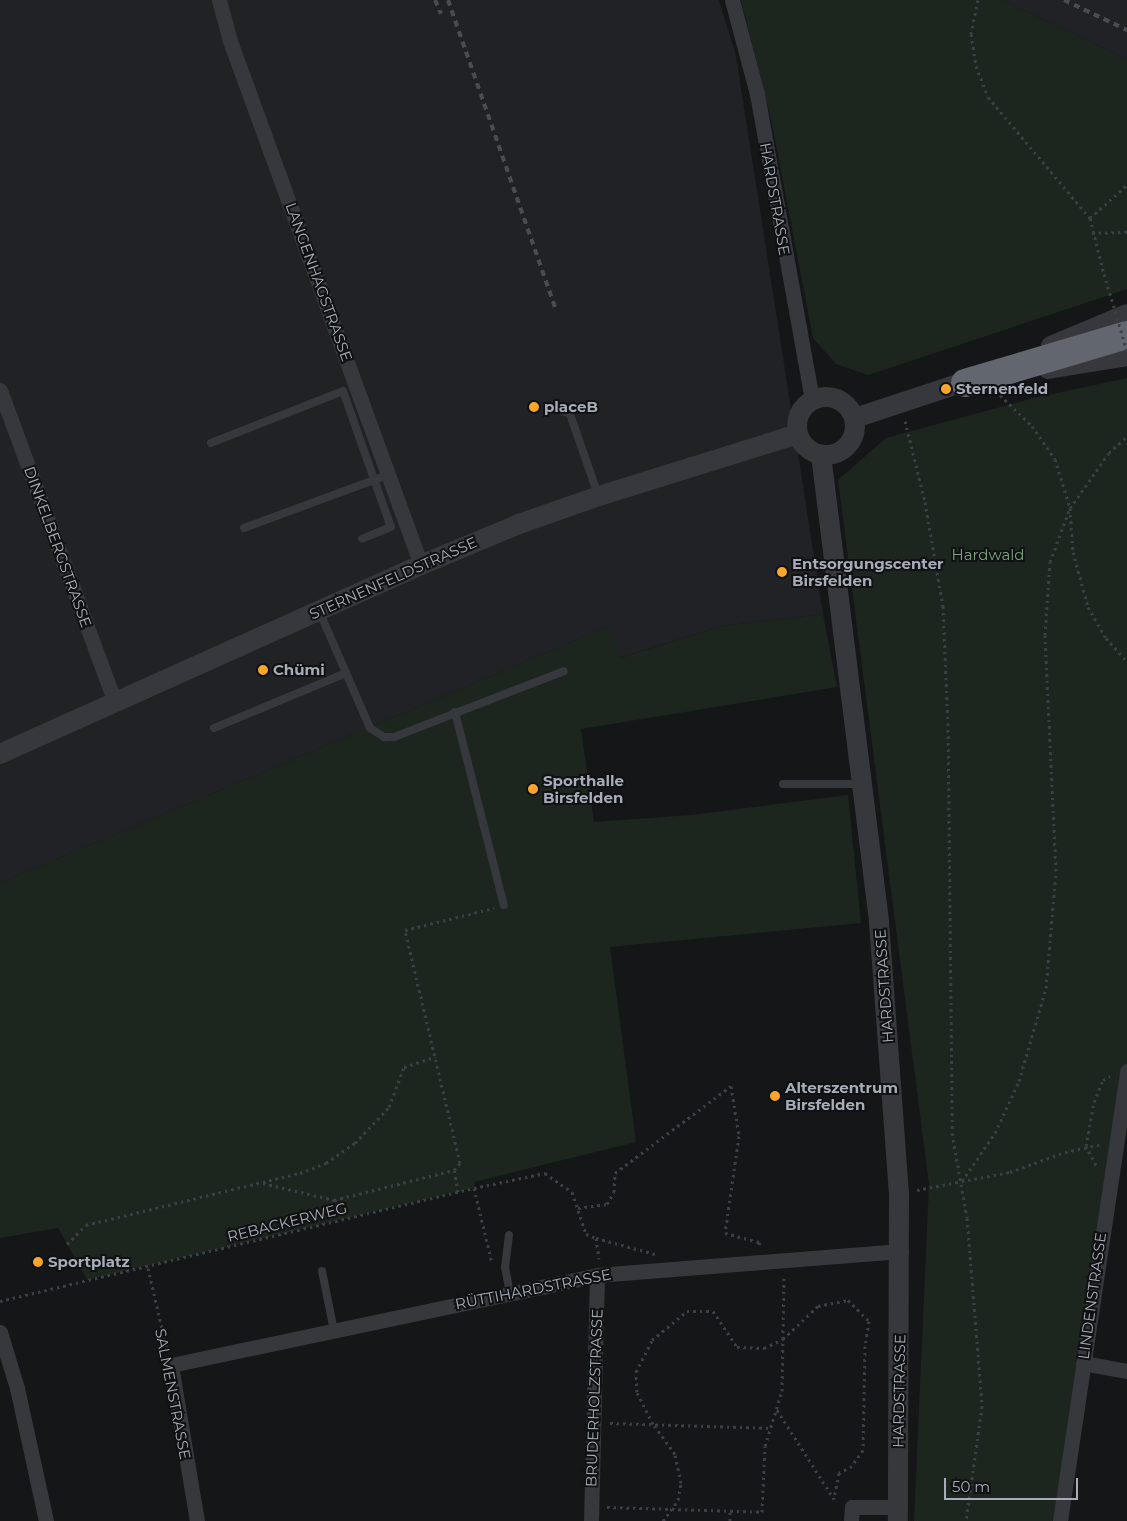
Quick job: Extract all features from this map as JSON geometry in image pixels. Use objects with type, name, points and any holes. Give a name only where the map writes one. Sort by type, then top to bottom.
[{"type":"highway","points":[[965,383],[1127,335]]},
{"type":"street","name":"LANGENHAGSTRASSE","points":[[219,0],[230,41],[390,474],[421,564]]},
{"type":"street","name":"HARDSTRASSE","points":[[732,0],[756,94],[812,400]]},
{"type":"street","points":[[855,418],[965,383],[1127,314]]},
{"type":"street","points":[[965,383],[1127,356]]},
{"type":"street","name":"DINKELBERGSTRASSE","points":[[0,390],[115,703]]},
{"type":"street","points":[[834,398],[847,405],[855,418],[854,435],[845,449],[821,455],[806,448],[798,434],[801,411],[812,400],[834,398]]},
{"type":"street","name":"STERNENFELDSTRASSE","points":[[0,754],[421,564],[599,496],[798,434]]},
{"type":"street","name":"HARDSTRASSE","points":[[821,455],[864,784],[879,922],[899,1193],[901,1252],[898,1514]]},
{"type":"street","name":"LINDENSTRASSE","points":[[1060,1521],[1108,1187],[1127,1071]]},
{"type":"street","name":"RÜTTIHARDSTRASSE","points":[[171,1365],[505,1293],[600,1275],[784,1258],[901,1252]]},
{"type":"street","name":"BRUDERHOLZSTRASSE","points":[[591,1514],[600,1275]]},
{"type":"street","points":[[0,1332],[17,1388],[46,1521]]},
{"type":"street","points":[[1083,1363],[1127,1371]]},
{"type":"street","name":"SALMENSTRASSE","points":[[171,1365],[197,1521]]},
{"type":"street","points":[[851,1521],[852,1507],[898,1514]]},
{"type":"lane","points":[[211,442],[343,392],[391,527],[362,539]]},
{"type":"lane","points":[[556,408],[570,414],[599,496]]},
{"type":"lane","points":[[244,528],[390,474]]},
{"type":"lane","points":[[319,611],[370,728],[384,737],[394,737],[564,671]]},
{"type":"lane","points":[[214,728],[346,674]]},
{"type":"lane","points":[[455,712],[504,905]]},
{"type":"lane","points":[[783,784],[864,784]]},
{"type":"lane","points":[[505,1293],[505,1268],[509,1235]]},
{"type":"lane","points":[[322,1271],[334,1331]]},
{"type":"path","points":[[978,0],[971,34],[976,66],[988,97],[1090,218],[1092,234],[1127,351]]},
{"type":"path","points":[[1090,218],[1127,185]]},
{"type":"path","points":[[1092,234],[1127,232]]},
{"type":"path","points":[[990,393],[999,395],[1032,426],[1055,459],[1070,508],[1073,552],[1088,607],[1106,638],[1127,661]]},
{"type":"path","points":[[908,430],[943,606],[948,723],[952,1133],[961,1182],[982,1406],[966,1521]]},
{"type":"path","points":[[961,1182],[995,1133],[1019,1081],[1046,988],[1056,871],[1045,635],[1050,562],[1070,508],[1109,453],[1127,436]]},
{"type":"path","points":[[262,1183],[334,1200],[454,1170],[460,1163],[405,930],[504,905]]},
{"type":"path","points":[[67,1244],[86,1225],[262,1183],[312,1169],[340,1154],[369,1131],[389,1107],[404,1067],[435,1058]]},
{"type":"path","points":[[1108,1187],[1086,1146],[1094,1102],[1103,1080],[1111,1075]]},
{"type":"path","points":[[578,1208],[607,1204],[614,1192],[615,1173],[731,1086],[739,1136],[725,1233],[759,1242],[761,1260]]},
{"type":"path","points":[[899,1193],[1010,1172],[1086,1146],[1115,1142]]},
{"type":"path","points":[[454,1170],[458,1192]]},
{"type":"path","name":"REBACKERWEG","points":[[0,1301],[148,1268],[474,1188],[545,1173],[572,1192],[586,1234],[596,1238]]},
{"type":"path","points":[[474,1188],[505,1293]]},
{"type":"path","points":[[600,1275],[596,1238],[655,1253],[656,1270]]},
{"type":"path","points":[[591,1514],[673,1509],[762,1512],[766,1446],[782,1391],[784,1258]]},
{"type":"path","name":"SALMENSTRASSE","points":[[148,1268],[171,1365]]},
{"type":"path","points":[[663,1521],[673,1509],[681,1482],[675,1454],[653,1424],[637,1392],[636,1372],[652,1340],[687,1311],[713,1311],[737,1348],[764,1348],[783,1339],[818,1306],[848,1300],[869,1320],[865,1346],[863,1450],[852,1466],[839,1473],[834,1500]]},
{"type":"path","points":[[776,1410],[838,1507]]},
{"type":"path","points":[[594,1422],[772,1428]]},
{"type":"path","points":[[730,1511],[730,1521]]},
{"type":"shaded area","points":[[0,0],[719,0],[736,56],[823,614],[722,626],[619,658],[607,627],[0,883]]},
{"type":"shaded area","points":[[1002,0],[1127,0],[1127,59]]},
{"type":"green space","points":[[741,0],[1002,0],[1127,59],[1127,289],[868,375],[836,364],[813,338],[772,124]]},
{"type":"green space","name":"Hardwald","points":[[1127,378],[1127,1071],[1060,1521],[914,1521],[929,1184],[838,480],[886,438],[1030,399]]},
{"type":"green space","points":[[823,614],[837,687],[581,729],[594,822],[691,815],[848,795],[861,923],[610,947],[636,1142],[474,1182],[474,1188],[87,1280],[58,1228],[0,1238],[0,883],[607,627],[620,658],[722,626]]},
{"type":"railway","points":[[435,0],[441,14]]},
{"type":"railway","points":[[448,0],[556,310]]},
{"type":"railway","points":[[1064,0],[1127,30]]},
{"type":"place","name":"Sternenfeld","points":[[946,389]]},
{"type":"place","name":"placeB","points":[[534,407]]},
{"type":"place","name":"Entsorgungscenter Birsfelden","points":[[782,572]]},
{"type":"place","name":"Chümi","points":[[263,670]]},
{"type":"place","name":"Sporthalle Birsfelden","points":[[533,789]]},
{"type":"place","name":"Alterszentrum Birsfelden","points":[[775,1096]]},
{"type":"place","name":"Sportplatz","points":[[38,1262]]}]
